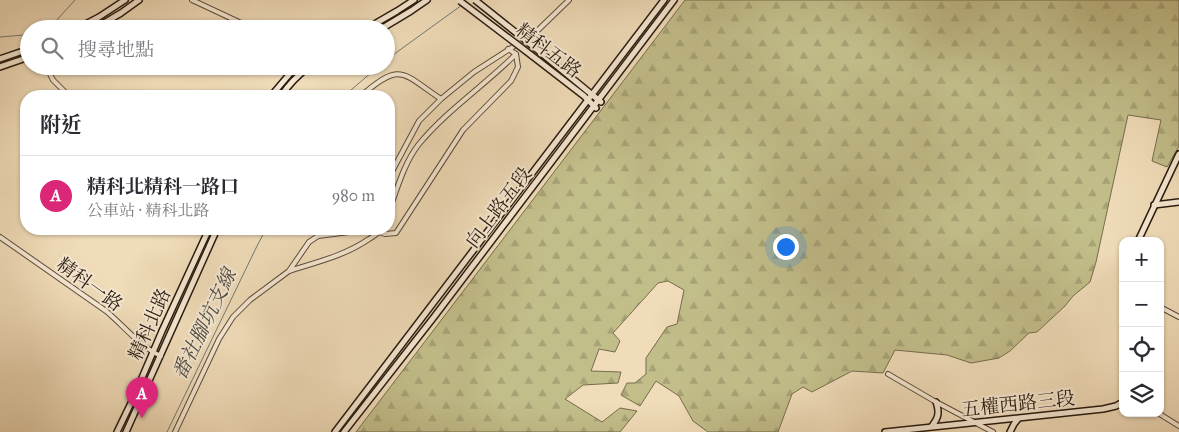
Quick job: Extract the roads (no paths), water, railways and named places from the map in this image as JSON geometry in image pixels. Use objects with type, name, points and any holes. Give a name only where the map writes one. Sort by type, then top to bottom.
[{"type":"main road","points":[[93,20],[125,0]]},
{"type":"main road","points":[[109,20],[139,0]]},
{"type":"main road","points":[[383,20],[414,0]]},
{"type":"main road","points":[[395,21],[427,0]]},
{"type":"main road","name":"精科五路","points":[[475,0],[593,93],[600,101]]},
{"type":"main road","name":"向上路五段","points":[[335,432],[664,0]]},
{"type":"main road","name":"向上路五段","points":[[344,432],[600,101],[674,0]]},
{"type":"main road","name":"精科五路","points":[[459,1],[588,99],[595,107]]},
{"type":"main road","points":[[0,59],[20,52]]},
{"type":"main road","points":[[0,67],[20,60]]},
{"type":"main road","points":[[276,90],[289,75]]},
{"type":"main road","points":[[285,90],[299,75]]},
{"type":"main road","points":[[1140,237],[1179,154]]},
{"type":"main road","points":[[1154,205],[1179,202]]},
{"type":"main road","name":"精科北路","points":[[117,432],[206,235]]},
{"type":"main road","name":"精科北路","points":[[126,432],[215,235]]},
{"type":"main road","points":[[932,426],[939,413],[936,402]]},
{"type":"main road","name":"五權西路三段","points":[[885,432],[1103,409],[1119,404]]},
{"type":"main road","points":[[1010,432],[1018,419]]},
{"type":"street","points":[[192,0],[235,20]]},
{"type":"street","points":[[395,166],[419,120],[441,99],[474,72],[541,28],[569,0]]},
{"type":"street","points":[[508,50],[516,54]]},
{"type":"street","points":[[395,195],[407,163],[418,145],[439,123],[516,54]]},
{"type":"street","points":[[395,233],[463,130],[511,81],[518,67],[516,54]]},
{"type":"street","points":[[395,75],[401,74],[410,78],[441,99]]},
{"type":"street","points":[[50,75],[62,90]]},
{"type":"street","points":[[368,90],[377,82],[394,75]]},
{"type":"street","points":[[175,432],[219,339],[234,317],[250,300],[289,271],[309,242],[318,236],[326,235]]},
{"type":"street","points":[[289,271],[341,255],[373,235]]},
{"type":"street","name":"精科一路","points":[[0,237],[106,311],[153,352],[161,356]]},
{"type":"street","points":[[1164,309],[1179,317]]},
{"type":"street","points":[[888,374],[993,432]]},
{"type":"street","points":[[1164,417],[1179,426]]},
{"type":"waterway","points":[[57,20],[75,0]]},
{"type":"waterway","name":"番社腳坑支線","points":[[395,53],[462,5]]},
{"type":"waterway","points":[[0,37],[20,35]]},
{"type":"waterway","name":"番社腳坑支線","points":[[351,90],[368,75]]},
{"type":"waterway","name":"番社腳坑支線","points":[[167,432],[263,235]]},
{"type":"place","name":"精科北精科一路口","points":[[142,418]]}]
